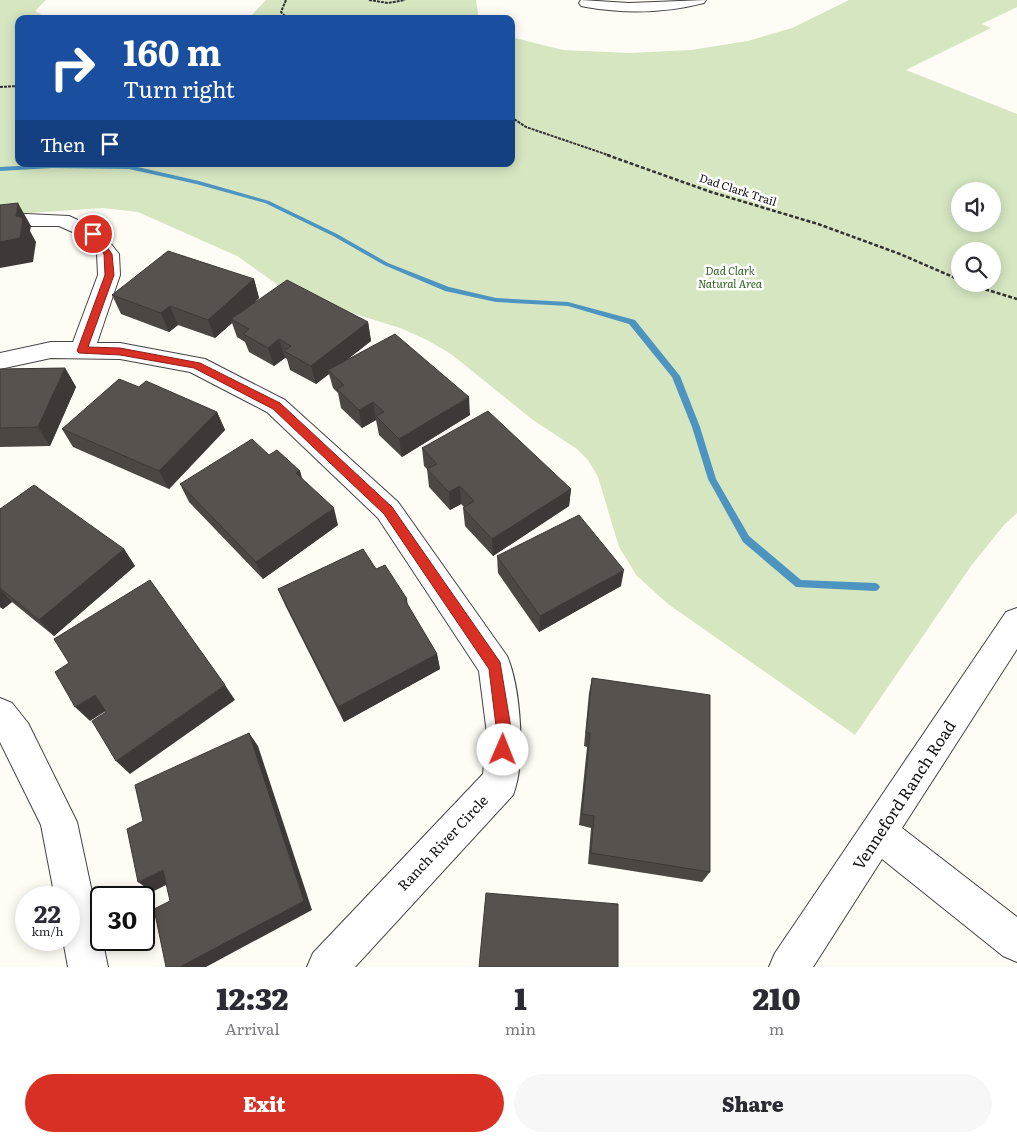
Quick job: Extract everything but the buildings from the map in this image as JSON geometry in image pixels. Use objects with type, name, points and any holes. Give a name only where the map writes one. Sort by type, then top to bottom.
[{"type":"street","points":[[586,3],[612,8],[666,7],[699,0]]},
{"type":"street","points":[[0,223],[26,220],[62,220],[93,234],[108,254],[109,275],[82,351]]},
{"type":"street","name":"Ranch River Circle","points":[[0,361],[51,350],[120,351],[196,365],[276,406],[388,510],[495,667],[504,734],[500,782],[327,967]]},
{"type":"street","name":"Venneford Ranch Road","points":[[790,967],[1017,622]]},
{"type":"street","points":[[0,714],[16,735],[59,822],[88,967]]},
{"type":"street","points":[[879,833],[1017,942]]},
{"type":"path","points":[[284,15],[281,12],[286,0]]},
{"type":"path","points":[[369,0],[388,3],[405,0]]},
{"type":"path","points":[[0,88],[15,86]]},
{"type":"path","name":"Dad Clark Trail","points":[[515,120],[526,127],[558,139],[711,192],[818,224],[900,254],[951,276]]},
{"type":"path","points":[[992,292],[1017,300]]},
{"type":"green space","name":"Dad Clark Natural Area","points":[[0,0],[46,0],[35,11],[42,15],[15,15],[15,167],[515,167],[515,38],[563,50],[629,53],[691,50],[748,41],[792,28],[849,0],[1017,0],[1017,7],[982,24],[991,28],[906,70],[1017,114],[1017,513],[1004,525],[971,566],[855,735],[668,604],[637,576],[619,547],[598,477],[588,460],[577,449],[533,420],[451,354],[427,340],[400,328],[307,299],[278,285],[237,256],[138,212],[103,208],[0,215]]},
{"type":"green space","points":[[266,0],[476,0],[478,15],[252,15]]},
{"type":"waterway","points":[[0,169],[35,167]]},
{"type":"waterway","points":[[129,167],[197,182],[267,202],[335,235],[386,264],[447,289],[496,300],[568,304],[632,322],[676,376],[696,427],[712,479],[746,539],[799,584],[875,587]]},
{"type":"route","points":[[93,234],[108,254],[109,275],[82,351],[120,351],[196,365],[276,406],[388,510],[495,667],[504,734],[503,750]]}]
